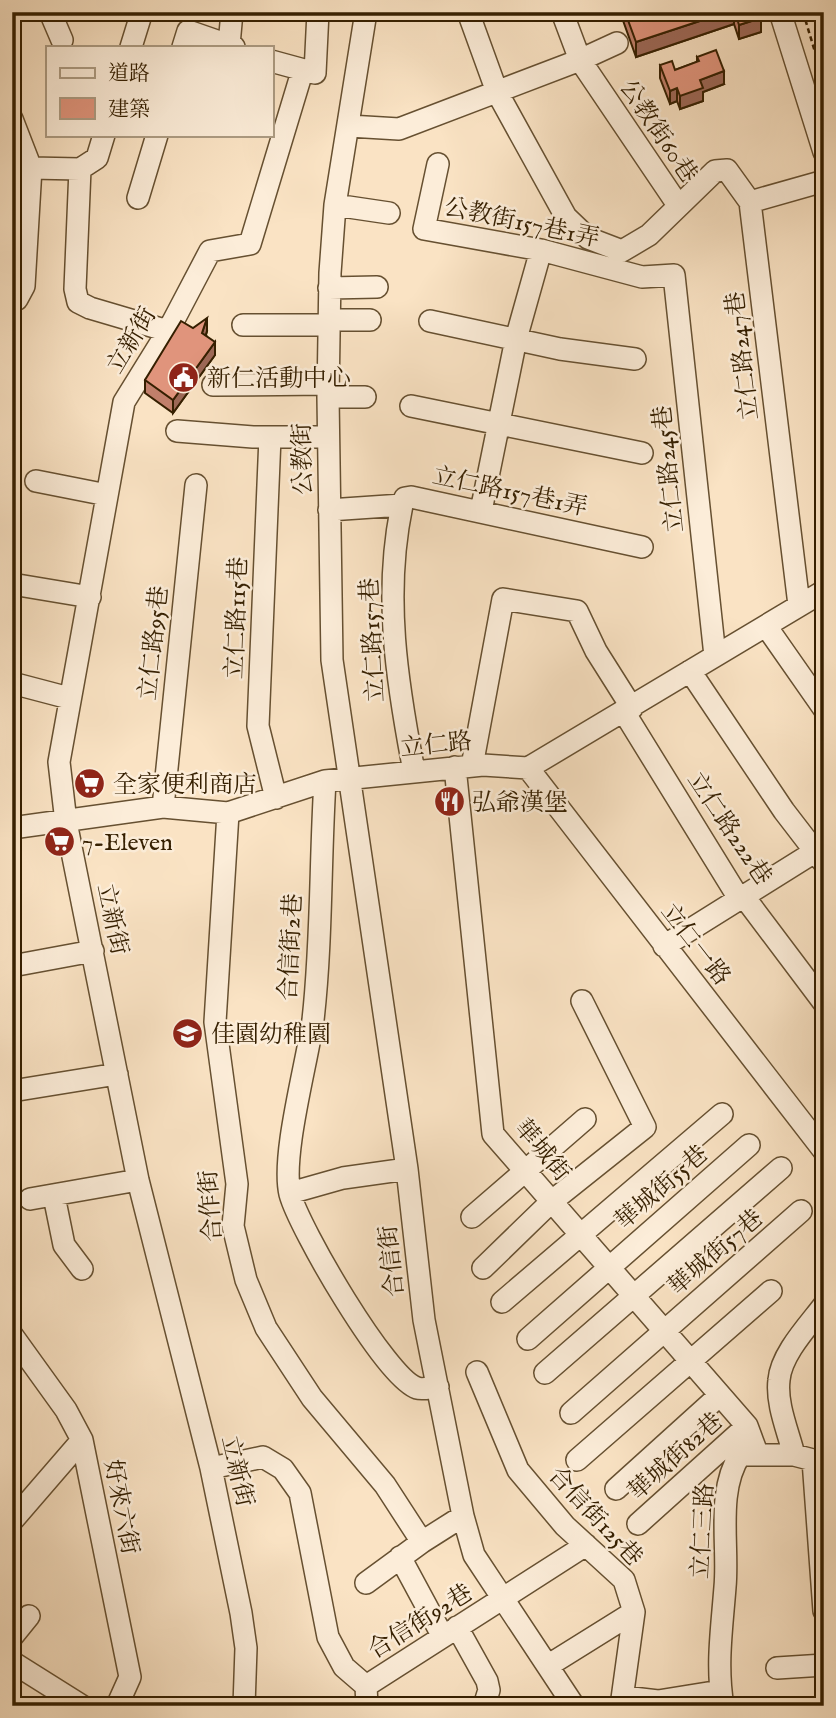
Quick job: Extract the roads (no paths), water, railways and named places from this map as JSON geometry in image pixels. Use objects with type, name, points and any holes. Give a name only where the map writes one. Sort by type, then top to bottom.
[{"type":"street","points":[[50,12],[62,40]]},
{"type":"street","points":[[131,46],[140,18],[136,12]]},
{"type":"street","points":[[183,46],[188,31],[231,46],[232,12]]},
{"type":"street","points":[[273,62],[302,72],[315,73],[318,12]]},
{"type":"street","name":"公教街","points":[[351,780],[332,660],[328,325],[335,205],[366,12]]},
{"type":"street","name":"公教街60巷","points":[[468,12],[497,92],[566,216],[588,238],[622,251],[649,235],[678,205],[580,60],[562,12]]},
{"type":"street","points":[[780,12],[824,152]]},
{"type":"street","points":[[349,126],[399,129],[580,60],[617,43]]},
{"type":"street","name":"立新街","points":[[244,1706],[244,1636],[211,1468],[138,1180],[66,820],[59,762],[124,402],[168,331],[210,251],[250,244],[302,72]]},
{"type":"street","points":[[12,119],[31,168],[23,286],[17,299],[12,299]]},
{"type":"street","points":[[31,168],[80,169],[97,158],[104,136]]},
{"type":"street","points":[[138,198],[157,136]]},
{"type":"street","name":"公教街157巷1弄","points":[[438,164],[424,229],[541,250],[642,277],[674,275]]},
{"type":"street","points":[[80,169],[75,289],[78,302],[168,331]]},
{"type":"street","name":"立仁路247巷","points":[[678,205],[715,171],[727,170],[750,202],[799,605]]},
{"type":"street","points":[[750,202],[824,181]]},
{"type":"street","points":[[335,205],[389,213]]},
{"type":"street","points":[[481,511],[516,340],[541,250]]},
{"type":"street","name":"立仁路245巷","points":[[674,275],[715,656]]},
{"type":"street","points":[[329,288],[377,287]]},
{"type":"street","points":[[243,325],[328,325],[337,320],[370,320]]},
{"type":"street","points":[[430,321],[516,340],[635,359]]},
{"type":"street","points":[[214,385],[328,391],[365,397]]},
{"type":"street","points":[[411,406],[642,453]]},
{"type":"street","points":[[177,431],[270,437],[328,437]]},
{"type":"street","name":"立仁路115巷","points":[[270,437],[258,726],[276,798]]},
{"type":"street","points":[[36,481],[107,495]]},
{"type":"street","name":"立仁路95巷","points":[[163,807],[196,485]]},
{"type":"street","name":"立仁路157巷1弄","points":[[330,510],[402,505],[405,498],[411,497],[642,547]]},
{"type":"street","name":"立仁路157巷","points":[[402,505],[396,532],[392,603],[397,682],[414,771]]},
{"type":"street","points":[[12,584],[90,597]]},
{"type":"street","points":[[528,768],[824,591]]},
{"type":"street","name":"立仁路222巷","points":[[503,599],[577,611],[628,710],[726,878],[735,892],[745,898],[824,1003]]},
{"type":"street","name":"華城街","points":[[503,599],[464,766],[492,1134],[747,1426],[757,1452]]},
{"type":"street","points":[[766,626],[824,709]]},
{"type":"street","points":[[664,946],[821,854],[783,811],[690,671]]},
{"type":"street","points":[[12,683],[69,698]]},
{"type":"street","name":"立仁路","points":[[12,828],[163,807],[228,813],[324,781],[464,766],[528,768]]},
{"type":"street","name":"立仁一路","points":[[528,768],[824,1151]]},
{"type":"street","name":"合信街","points":[[351,780],[407,1169],[424,1320],[463,1516],[474,1555],[574,1706]]},
{"type":"street","name":"合信街2巷","points":[[324,781],[319,948],[312,1022],[289,1163],[290,1194],[338,1287],[371,1340],[404,1380],[418,1389],[438,1387]]},
{"type":"street","name":"合作街","points":[[228,813],[215,1022],[237,1184],[233,1226],[246,1280],[266,1328],[312,1398],[385,1485],[422,1542]]},
{"type":"street","points":[[12,966],[93,951]]},
{"type":"street","points":[[483,1268],[551,1202],[645,1127],[582,1001]]},
{"type":"street","points":[[12,1091],[117,1074]]},
{"type":"street","points":[[502,1302],[722,1114]]},
{"type":"street","points":[[472,1217],[585,1119]]},
{"type":"street","name":"華城街55巷","points":[[528,1339],[749,1145]]},
{"type":"street","points":[[545,1373],[780,1168]]},
{"type":"street","points":[[290,1194],[343,1178],[407,1169]]},
{"type":"street","points":[[30,1199],[138,1180]]},
{"type":"street","points":[[54,1196],[64,1245],[82,1269]]},
{"type":"street","name":"華城街57巷","points":[[571,1413],[801,1211]]},
{"type":"street","points":[[577,1460],[771,1291]]},
{"type":"street","points":[[794,1455],[778,1395],[779,1377],[792,1350],[824,1305]]},
{"type":"street","name":"好來六街","points":[[12,1335],[66,1410],[82,1440],[130,1677],[117,1706]]},
{"type":"street","name":"合信街125巷","points":[[477,1371],[518,1470],[565,1526],[624,1580],[634,1612],[622,1701]]},
{"type":"street","points":[[616,1489],[720,1395]]},
{"type":"street","name":"華城街82巷","points":[[638,1524],[747,1426]]},
{"type":"street","points":[[12,1521],[82,1440]]},
{"type":"street","points":[[757,1452],[794,1455],[813,1460],[824,1611]]},
{"type":"street","name":"立仁三路","points":[[721,1698],[719,1629],[726,1586],[726,1520],[732,1468],[740,1455],[757,1452]]},
{"type":"street","points":[[211,1468],[263,1457],[283,1469],[300,1493],[328,1637],[344,1668],[367,1696]]},
{"type":"street","points":[[366,1583],[463,1516]]},
{"type":"street","name":"合信街92巷","points":[[367,1696],[449,1631],[503,1600],[586,1545]]},
{"type":"street","points":[[400,1557],[449,1631],[487,1681],[489,1690],[484,1706]]},
{"type":"street","points":[[549,1665],[634,1612]]},
{"type":"street","points":[[12,1637],[29,1616]]},
{"type":"street","points":[[12,1662],[82,1706]]},
{"type":"street","points":[[778,1668],[824,1665]]},
{"type":"street","points":[[622,1701],[721,1698]]},
{"type":"place","name":"新仁活動中心","points":[[184,378]]},
{"type":"place","name":"全家便利商店","points":[[90,784]]},
{"type":"place","name":"弘爺漢堡","points":[[449,802]]},
{"type":"place","name":"7-Eleven","points":[[59,842]]},
{"type":"place","name":"佳園幼稚園","points":[[188,1034]]}]
